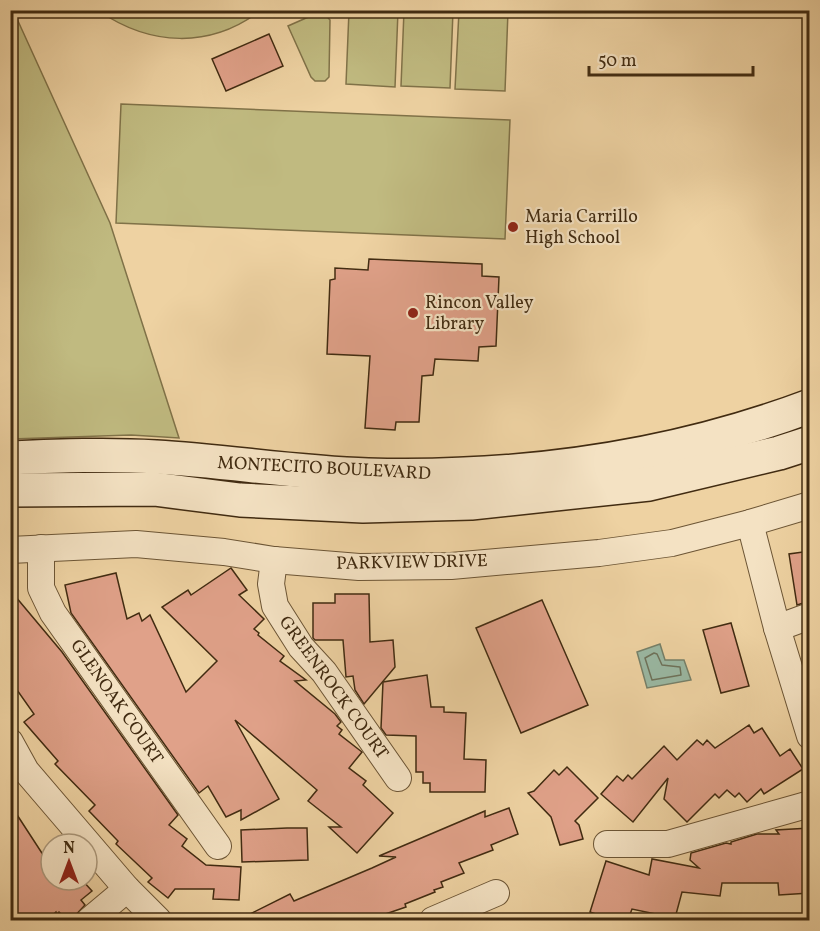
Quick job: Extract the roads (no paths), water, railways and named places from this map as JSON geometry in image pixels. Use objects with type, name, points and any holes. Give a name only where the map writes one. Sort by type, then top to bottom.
[{"type":"main road","name":"MONTECITO BOULEVARD","points":[[10,458],[72,455],[156,457],[366,475],[466,476],[583,464],[652,452],[770,421],[810,406]]},
{"type":"main road","name":"MONTECITO BOULEVARD","points":[[10,490],[154,489],[240,500],[363,506],[471,502],[649,484],[779,453],[810,442]]},
{"type":"street","name":"PARKVIEW DRIVE","points":[[10,550],[136,544],[359,567],[451,566],[589,554],[672,543],[810,506]]},
{"type":"street","points":[[750,523],[777,628],[810,736]]},
{"type":"street","name":"GLENOAK COURT","points":[[41,548],[41,588],[53,613],[218,846]]},
{"type":"street","name":"GREENROCK COURT","points":[[274,560],[271,584],[275,606],[301,647],[324,672],[398,778]]},
{"type":"street","points":[[777,628],[810,616]]},
{"type":"street","points":[[10,742],[18,775],[158,921]]},
{"type":"street","points":[[607,844],[668,844],[810,804]]},
{"type":"street","points":[[90,921],[126,890]]},
{"type":"street","points":[[433,921],[496,893]]},
{"type":"water","points":[[660,644],[665,660],[684,660],[691,680],[647,688],[637,652]]},
{"type":"place","name":"Maria Carrillo High School","points":[[513,227]]},
{"type":"place","name":"Rincon Valley Library","points":[[413,313]]}]
